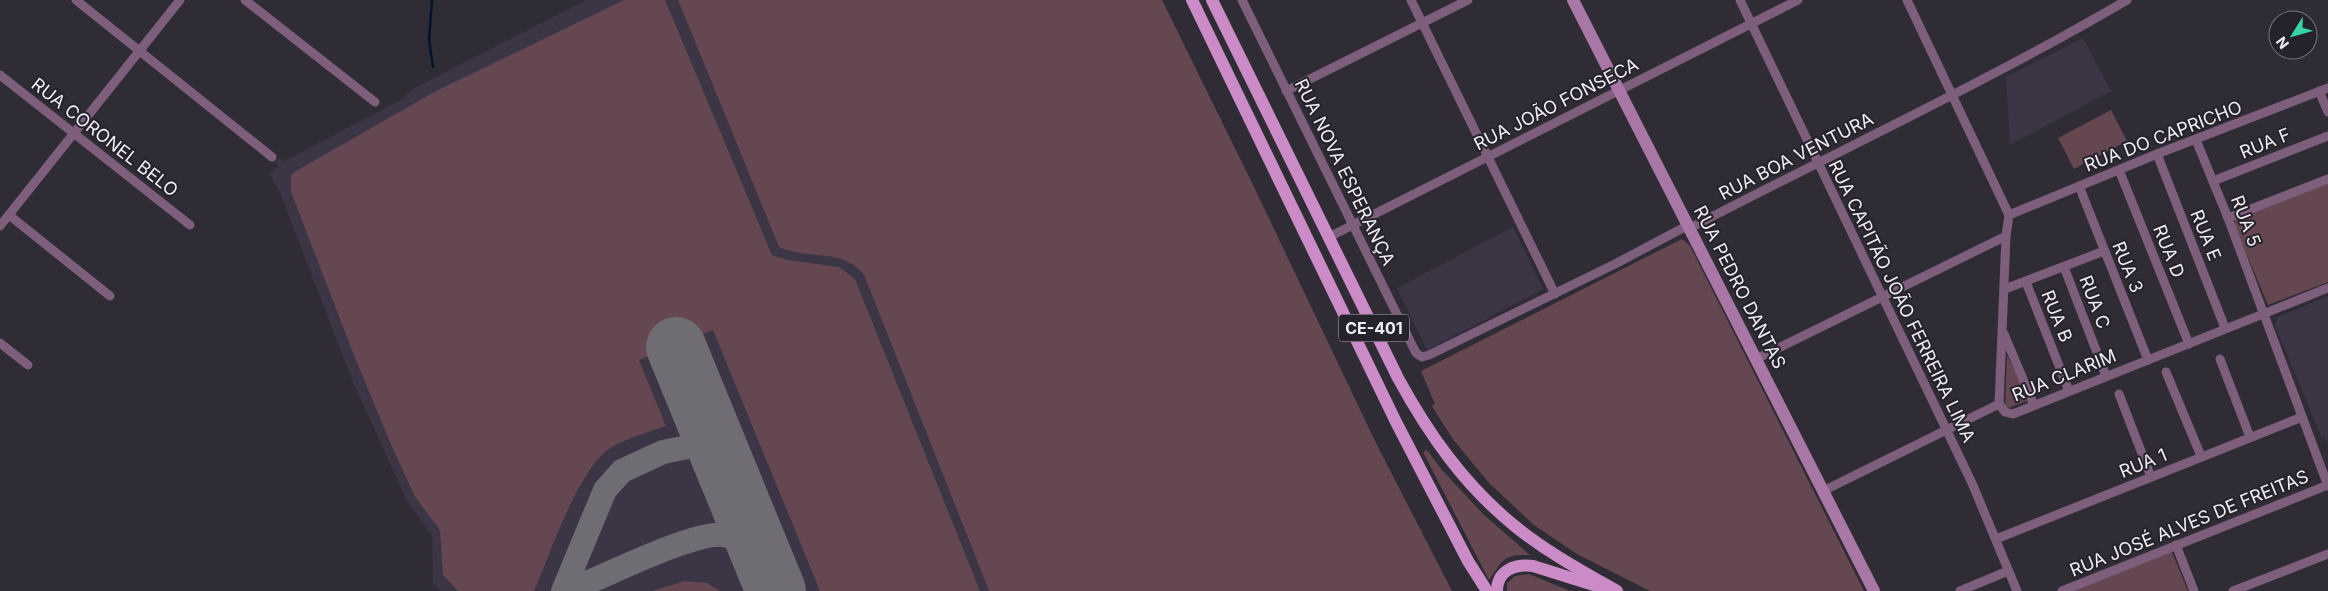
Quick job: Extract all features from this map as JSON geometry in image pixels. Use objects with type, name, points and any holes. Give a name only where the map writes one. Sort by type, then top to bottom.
[{"type":"main road","name":"CE-401","points":[[1192,0],[1396,422],[1468,561],[1487,591]]},
{"type":"main road","name":"CE-401","points":[[1212,0],[1412,404],[1431,435],[1462,475],[1517,527],[1556,555],[1615,591]]},
{"type":"main road","name":"RUA PEDRO DANTAS","points":[[1573,0],[1874,591]]},
{"type":"main road","points":[[1497,591],[1500,577],[1514,565],[1523,564],[1615,591]]},
{"type":"street","points":[[76,0],[272,157]]},
{"type":"street","points":[[0,226],[180,0]]},
{"type":"street","points":[[245,0],[375,102]]},
{"type":"street","name":"RUA NOVA ESPERANÇA","points":[[1242,0],[1416,353],[1422,357]]},
{"type":"street","points":[[1410,0],[1555,294]]},
{"type":"street","points":[[1286,90],[1468,0]]},
{"type":"street","name":"RUA CAPITÃO JOÃO FERREIRA LIMA","points":[[1740,0],[1972,483],[2017,591]]},
{"type":"street","name":"RUA JOÃO FONSECA","points":[[1329,238],[1486,156],[1798,0]]},
{"type":"street","points":[[1907,0],[2009,215],[2006,236],[1999,404]]},
{"type":"street","name":"RUA BOA VENTURA","points":[[1422,357],[1555,294],[1681,229],[1690,227],[1818,164],[2070,33],[2127,0]]},
{"type":"street","name":"RUA CORONEL BELO","points":[[0,75],[190,225]]},
{"type":"street","points":[[2324,89],[2328,112]]},
{"type":"street","name":"RUA DO CAPRICHO","points":[[2009,215],[2157,154],[2324,89]]},
{"type":"street","name":"RUA F","points":[[2213,181],[2328,136]]},
{"type":"street","name":"RUA 5","points":[[2196,140],[2264,313]]},
{"type":"street","name":"RUA E","points":[[2157,154],[2225,328]]},
{"type":"street","name":"RUA D","points":[[2119,170],[2189,344]]},
{"type":"street","points":[[2228,218],[2328,179]]},
{"type":"street","name":"RUA 3","points":[[2079,186],[2148,360]]},
{"type":"street","points":[[9,215],[110,296]]},
{"type":"street","points":[[1756,359],[2006,236]]},
{"type":"street","points":[[2005,290],[2104,250]]},
{"type":"street","name":"RUA C","points":[[2064,267],[2106,376]]},
{"type":"street","name":"RUA B","points":[[2026,282],[2069,391]]},
{"type":"street","name":"RUA CLARIM","points":[[1823,491],[1999,404],[2001,409],[2009,414],[2328,288]]},
{"type":"street","points":[[2264,313],[2328,485]]},
{"type":"street","points":[[2003,331],[2034,405]]},
{"type":"street","points":[[0,342],[28,365]]},
{"type":"street","points":[[2220,359],[2250,436]]},
{"type":"street","points":[[2166,372],[2201,456]]},
{"type":"street","points":[[2119,394],[2151,477]]},
{"type":"street","name":"RUA 1","points":[[1996,539],[2250,436],[2302,417]]},
{"type":"street","name":"RUA JOSÉ ALVES DE FREITAS","points":[[2062,591],[2328,485]]},
{"type":"street","points":[[2176,545],[2194,591]]},
{"type":"street","points":[[2233,591],[2328,554]]},
{"type":"street","points":[[1960,591],[2008,571]]},
{"type":"shaded area","points":[[586,0],[678,0],[779,247],[845,259],[857,267],[864,275],[989,591],[441,591],[433,583],[432,535],[408,503],[353,382],[280,193],[269,173],[278,167],[275,162],[280,158],[285,161],[404,98],[413,89]]},
{"type":"shaded area","points":[[624,0],[665,0],[772,255],[788,260],[839,267],[855,279],[980,591],[820,591],[713,330],[639,360],[666,426],[638,435],[612,447],[600,457],[588,472],[557,535],[534,591],[458,591],[443,575],[440,530],[415,497],[393,449],[355,358],[291,192],[291,175],[436,91]]},
{"type":"shaded area","points":[[678,0],[1162,0],[1377,445],[1452,591],[989,591],[864,275],[855,266],[846,261],[790,251],[779,247]]},
{"type":"shaded area","points":[[2083,38],[2111,91],[2010,145],[2006,77]]},
{"type":"shaded area","points":[[2111,110],[2127,141],[2074,169],[2058,138]]},
{"type":"shaded area","points":[[2328,182],[2328,282],[2268,305],[2234,224],[2236,219]]},
{"type":"shaded area","points":[[1513,227],[1543,289],[1427,350],[1397,288]]},
{"type":"shaded area","points":[[1682,239],[1690,246],[1864,591],[1650,591],[1577,554],[1534,525],[1489,483],[1452,438],[1432,406],[1435,404],[1421,371]]},
{"type":"shaded area","points":[[2328,296],[2328,441],[2326,441],[2325,437],[2322,438],[2275,326],[2278,317]]},
{"type":"shaded area","points":[[2007,355],[2030,400],[2005,409]]},
{"type":"shaded area","points":[[1427,450],[1442,470],[1483,514],[1530,555],[1508,557],[1500,563],[1489,580],[1423,452]]},
{"type":"shaded area","points":[[2171,550],[2188,591],[2071,591]]},
{"type":"shaded area","points":[[1529,574],[1570,591],[1507,591],[1507,583],[1515,576]]},
{"type":"shaded area","points":[[685,581],[707,583],[720,591],[652,591]]},
{"type":"waterway","points":[[432,0],[429,40],[433,67]]},
{"type":"taxiway","points":[[563,591],[605,490],[622,471],[663,452],[692,446],[698,447],[713,459],[731,481]]},
{"type":"taxiway","points":[[572,591],[653,554],[694,539],[710,536],[730,536],[743,542],[754,551],[767,569]]},
{"type":"runway","points":[[676,347],[776,591]]}]
